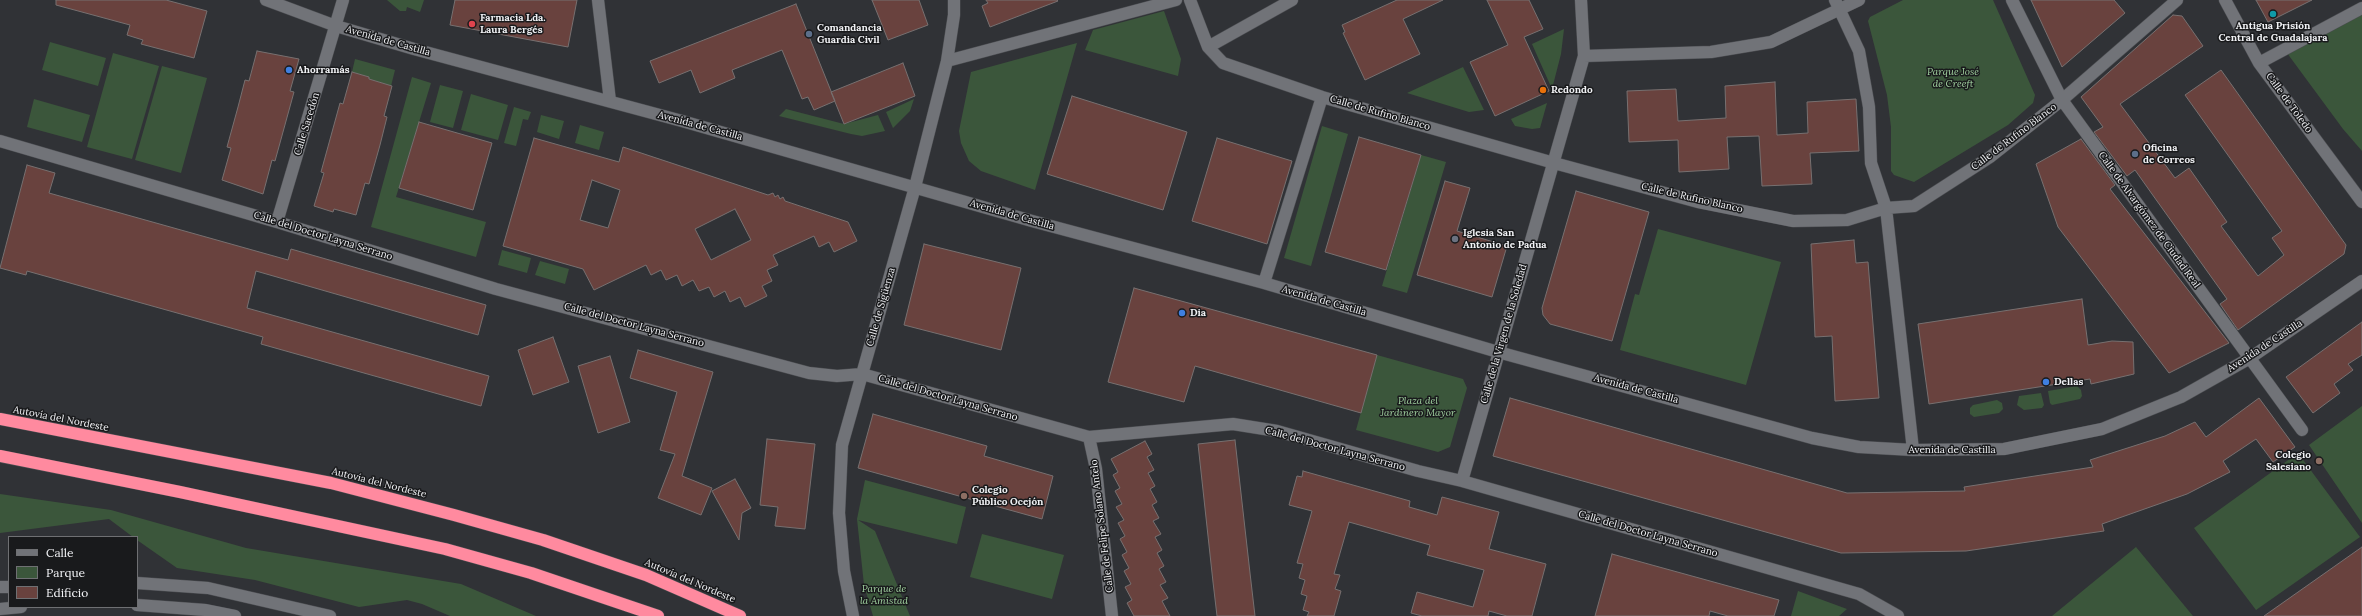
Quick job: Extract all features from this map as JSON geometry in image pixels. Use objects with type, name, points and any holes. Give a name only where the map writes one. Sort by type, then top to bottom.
[{"type":"highway","name":"Autovía del Nordeste","points":[[0,420],[331,483],[454,515],[543,540],[646,575],[740,616]]},
{"type":"highway","points":[[0,456],[187,493],[445,549],[531,573],[658,616]]},
{"type":"street","name":"Avenida de Castilla","points":[[266,0],[336,26],[610,101],[915,187],[1032,222],[1264,283],[1498,352],[1812,438],[1859,447],[1913,450],[2004,449],[2102,429],[2181,397],[2250,358],[2362,281]]},
{"type":"street","name":"Calle Sacedón","points":[[277,222],[343,0]]},
{"type":"street","points":[[598,0],[610,101]]},
{"type":"street","name":"Calle de Sigüenza","points":[[853,616],[844,571],[839,513],[839,485],[842,445],[915,187],[947,61],[954,15],[954,0]]},
{"type":"street","points":[[947,61],[1176,0]]},
{"type":"street","name":"Calle de Rufino Blanco","points":[[1190,0],[1208,47],[1223,63],[1322,96],[1554,163],[1698,202],[1794,221],[1848,220],[1886,208],[1914,206],[1990,157],[2062,100],[2177,0]]},
{"type":"street","points":[[1208,47],[1292,0]]},
{"type":"street","name":"Calle de la Virgen de la Soledad","points":[[1462,481],[1584,56],[1581,0]]},
{"type":"street","points":[[1584,56],[1710,52],[1771,42],[1837,5],[1859,0]]},
{"type":"street","name":"Calle de Alvargómez de Ciudad Real","points":[[2012,0],[2062,100],[2302,430]]},
{"type":"street","name":"Calle de Toledo","points":[[2225,0],[2260,63],[2362,202]]},
{"type":"street","points":[[1837,5],[1859,51],[1869,108],[1871,163],[1886,208],[1913,450]]},
{"type":"street","points":[[2260,63],[2362,8]]},
{"type":"street","points":[[1264,283],[1322,96]]},
{"type":"street","name":"Calle del Doctor Layna Serrano","points":[[0,141],[277,222],[496,289],[809,372],[837,376],[862,374],[1089,437],[1233,424],[1277,432],[1418,471],[1462,481],[1859,594],[1898,616]]},
{"type":"street","name":"Calle de Felipe Solano Antelo","points":[[1089,437],[1096,468],[1112,616]]},
{"type":"street","points":[[138,583],[208,588],[330,616]]},
{"type":"street","points":[[138,604],[205,610],[235,616]]},
{"type":"street","points":[[0,609],[10,608]]},
{"type":"green space","points":[[387,0],[424,0],[420,12],[407,7],[406,11],[400,11]]},
{"type":"green space","name":"Parque José de Creeft","points":[[1903,0],[1993,0],[2035,95],[2033,103],[2008,125],[1914,182],[1894,175],[1891,171],[1891,127],[1887,95],[1868,21],[1870,17]]},
{"type":"green space","points":[[1164,11],[1181,59],[1178,76],[1085,50],[1093,30]]},
{"type":"green space","points":[[2362,13],[2362,151],[2343,129],[2287,53]]},
{"type":"green space","points":[[1564,29],[1561,54],[1552,89],[1532,44]]},
{"type":"green space","points":[[50,42],[106,58],[98,86],[42,70]]},
{"type":"green space","points":[[1077,43],[1035,190],[981,171],[969,161],[961,143],[959,131],[971,72]]},
{"type":"green space","points":[[113,53],[159,66],[132,159],[87,147]]},
{"type":"green space","points":[[355,59],[395,70],[391,86],[352,72]]},
{"type":"green space","points":[[162,66],[207,78],[181,173],[135,160]]},
{"type":"green space","points":[[1463,67],[1484,110],[1469,112],[1407,93]]},
{"type":"green space","points":[[412,77],[431,83],[396,197],[486,222],[476,257],[371,227]]},
{"type":"green space","points":[[440,85],[463,91],[453,128],[430,122]]},
{"type":"green space","points":[[471,94],[508,105],[498,140],[461,130]]},
{"type":"green space","points":[[34,99],[90,115],[82,142],[27,127]]},
{"type":"green space","points":[[914,99],[910,111],[893,128],[886,112]]},
{"type":"green space","points":[[1547,103],[1540,128],[1532,129],[1515,126],[1511,119]]},
{"type":"green space","points":[[514,107],[531,112],[528,120],[523,119],[516,146],[504,143]]},
{"type":"green space","points":[[786,109],[844,124],[878,115],[885,131],[862,136],[851,134],[779,116]]},
{"type":"green space","points":[[541,115],[564,121],[559,139],[537,132]]},
{"type":"green space","points":[[580,125],[604,132],[599,150],[575,143]]},
{"type":"green space","points":[[1322,126],[1348,134],[1311,266],[1284,258]]},
{"type":"green space","points":[[1421,155],[1446,162],[1407,293],[1382,286]]},
{"type":"green space","points":[[1658,229],[1781,262],[1746,385],[1620,350],[1635,294],[1639,295]]},
{"type":"green space","points":[[502,250],[531,258],[527,273],[498,265]]},
{"type":"green space","points":[[540,261],[569,269],[565,284],[535,275]]},
{"type":"green space","name":"Plaza del Jardinero Mayor","points":[[1377,355],[1463,379],[1467,388],[1450,447],[1438,452],[1356,430]]},
{"type":"green space","points":[[2077,386],[2081,390],[2082,396],[2080,399],[2052,405],[2050,403],[2048,391]]},
{"type":"green space","points":[[2041,393],[2044,405],[2042,408],[2024,410],[2017,405],[2019,396]]},
{"type":"green space","points":[[1997,400],[2002,403],[2003,409],[1999,413],[1974,417],[1970,414],[1970,408],[1973,405]]},
{"type":"green space","points":[[2362,406],[2362,523],[2309,445]]},
{"type":"green space","points":[[2298,453],[2360,537],[2256,610],[2194,528]]},
{"type":"green space","name":"Parque de la Amistad","points":[[865,480],[966,507],[957,544],[858,520],[875,531],[910,616],[873,616],[864,585],[857,519]]},
{"type":"green space","points":[[0,494],[111,510],[246,548],[461,584],[536,616],[450,616],[422,604],[407,600],[359,607],[255,580],[177,568],[138,541],[138,536],[132,536],[109,519],[0,533]]},
{"type":"green space","points":[[982,534],[1064,555],[1052,599],[970,577]]},
{"type":"green space","points":[[2136,547],[2193,616],[2052,616]]},
{"type":"green space","points":[[1798,591],[1847,609],[1839,616],[1791,616]]},
{"type":"building","points":[[56,0],[166,0],[207,11],[194,58],[141,44],[143,40],[127,35],[130,25],[56,5]]},
{"type":"building","points":[[455,0],[577,0],[568,47],[450,25]]},
{"type":"building","points":[[872,0],[919,0],[928,25],[888,40]]},
{"type":"building","points":[[986,0],[1058,1],[990,27],[982,6],[988,3]]},
{"type":"building","points":[[1397,0],[1443,0],[1403,19],[1420,54],[1365,80],[1343,33],[1345,32],[1342,25]]},
{"type":"building","points":[[1487,0],[1529,0],[1543,29],[1524,37],[1549,91],[1495,116],[1470,62],[1508,45]]},
{"type":"building","points":[[2031,0],[2114,0],[2125,13],[2062,67]]},
{"type":"building","name":"Antigua Prisión Central de Guadalajara","points":[[2256,0],[2312,0],[2268,22]]},
{"type":"building","points":[[796,4],[835,101],[814,110],[808,97],[802,99],[782,50],[732,70],[735,78],[700,93],[691,70],[659,83],[650,61]]},
{"type":"building","points":[[2173,15],[2182,16],[2203,46],[2120,104],[2175,178],[2189,168],[2227,222],[2221,226],[2258,276],[2284,255],[2272,238],[2282,231],[2185,95],[2221,70],[2346,245],[2344,254],[2238,330],[2220,304],[2227,299],[2135,170],[2127,176],[2094,132],[2103,127],[2081,97]]},
{"type":"building","points":[[257,51],[299,59],[290,91],[294,92],[275,161],[272,160],[263,194],[222,180],[231,148],[227,147],[245,80],[249,81]]},
{"type":"building","points":[[903,63],[915,96],[844,124],[831,92]]},
{"type":"building","points":[[352,72],[392,86],[384,116],[387,117],[380,145],[369,184],[365,183],[356,215],[334,209],[333,212],[314,206],[324,173],[321,172],[340,103],[343,104]]},
{"type":"building","points":[[1775,82],[1777,135],[1808,133],[1807,102],[1856,99],[1859,151],[1810,153],[1812,184],[1762,186],[1759,136],[1727,137],[1729,169],[1679,172],[1678,140],[1629,142],[1627,91],[1676,89],[1678,121],[1726,118],[1725,86]]},
{"type":"building","points":[[1072,96],[1187,132],[1163,210],[1047,174]]},
{"type":"building","points":[[419,122],[492,143],[473,210],[399,188]]},
{"type":"building","points":[[1359,137],[1421,155],[1386,270],[1325,252]]},
{"type":"building","points":[[534,138],[619,162],[623,147],[768,195],[773,193],[775,197],[778,195],[780,199],[783,197],[785,201],[848,222],[857,241],[834,252],[829,242],[819,247],[814,236],[773,255],[778,265],[767,270],[772,281],[762,286],[767,296],[745,307],[740,297],[730,302],[725,291],[714,297],[709,287],[699,291],[693,280],[682,286],[677,275],[666,280],[661,270],[651,275],[646,265],[594,290],[583,269],[503,246]],"holes":[[[592,180],[620,190],[608,228],[580,220]],[[735,209],[751,240],[711,260],[695,229]]]},
{"type":"building","points":[[1217,138],[1292,161],[1267,244],[1192,221]]},
{"type":"building","points":[[2081,139],[2115,185],[2110,189],[2229,343],[2169,373],[2058,227],[2036,164]]},
{"type":"building","points":[[27,165],[55,173],[49,193],[288,260],[291,249],[486,305],[478,335],[256,271],[247,308],[489,376],[481,406],[261,344],[263,337],[27,271],[26,275],[0,268]]},
{"type":"building","name":"Iglesia San Antonio de Padua","points":[[1445,181],[1470,188],[1457,231],[1507,246],[1492,297],[1417,275]]},
{"type":"building","points":[[1576,191],[1649,212],[1612,341],[1550,324],[1543,315],[1542,308]]},
{"type":"building","points":[[1854,240],[1856,263],[1868,262],[1879,398],[1835,401],[1832,336],[1815,337],[1811,244]]},
{"type":"building","points":[[924,244],[1021,268],[1001,350],[904,325]]},
{"type":"building","points":[[1134,288],[1377,355],[1361,413],[1195,366],[1184,402],[1108,382]]},
{"type":"building","points":[[2082,299],[2088,345],[2112,341],[2133,342],[2134,374],[2091,384],[2090,379],[1929,404],[1918,324]]},
{"type":"building","points":[[2362,322],[2362,355],[2348,364],[2353,370],[2334,384],[2340,393],[2313,413],[2286,377]]},
{"type":"building","points":[[553,337],[569,382],[533,395],[518,350]]},
{"type":"building","points":[[638,350],[713,372],[682,476],[712,488],[701,515],[658,498],[675,454],[660,450],[677,392],[630,378]]},
{"type":"building","points":[[610,356],[630,422],[598,433],[578,366]]},
{"type":"building","points":[[1510,398],[1847,493],[1965,491],[1964,487],[2093,467],[2090,460],[2165,436],[2195,422],[2206,437],[2259,398],[2295,447],[2273,462],[2256,439],[2223,461],[2230,472],[2187,494],[2102,524],[2104,531],[1966,551],[1841,553],[1493,456]]},
{"type":"building","points":[[873,414],[987,446],[984,456],[1053,476],[1042,519],[858,468]]},
{"type":"building","points":[[767,439],[815,444],[805,529],[775,526],[778,507],[760,505]]},
{"type":"building","points":[[1235,440],[1255,616],[1217,616],[1213,582],[1198,444]]},
{"type":"building","points":[[1145,441],[1152,454],[1147,457],[1154,470],[1148,473],[1155,486],[1150,489],[1157,502],[1152,505],[1159,518],[1153,521],[1161,534],[1155,537],[1162,550],[1157,553],[1164,566],[1159,569],[1166,582],[1160,585],[1168,598],[1162,601],[1170,616],[1134,616],[1127,603],[1132,600],[1125,587],[1131,584],[1124,571],[1129,568],[1122,555],[1127,552],[1120,539],[1125,536],[1118,523],[1124,520],[1116,507],[1122,504],[1115,491],[1120,488],[1113,475],[1118,472],[1111,459]]},
{"type":"building","points":[[1303,471],[1410,501],[1409,507],[1437,515],[1442,497],[1499,512],[1489,549],[1546,564],[1532,616],[1507,616],[1489,611],[1488,616],[1422,616],[1411,613],[1417,592],[1473,607],[1484,570],[1427,555],[1430,545],[1349,522],[1334,574],[1340,575],[1335,589],[1341,591],[1334,616],[1307,616],[1309,612],[1303,610],[1307,596],[1301,594],[1305,580],[1299,578],[1303,564],[1297,563],[1312,511],[1289,505],[1297,476],[1302,477]]},
{"type":"building","points":[[735,479],[751,508],[742,513],[739,540],[712,491]]},
{"type":"building","points":[[2362,547],[2362,616],[2264,616]]},
{"type":"building","points":[[1612,554],[1779,600],[1774,616],[1728,616],[1710,611],[1709,616],[1595,616]]},
{"type":"place","name":"Antigua Prisión Central de Guadalajara","points":[[2273,14]]},
{"type":"place","name":"Farmacia Lda. Laura Bergés","points":[[472,24]]},
{"type":"place","name":"Comandancia Guardia Civil","points":[[809,34]]},
{"type":"place","name":"Ahorramás","points":[[289,70]]},
{"type":"place","name":"Redondo","points":[[1543,90]]},
{"type":"place","name":"Oficina de Correos","points":[[2135,154]]},
{"type":"place","name":"Iglesia San Antonio de Padua","points":[[1455,239]]},
{"type":"place","name":"Dia","points":[[1182,313]]},
{"type":"place","name":"Dellas","points":[[2046,382]]},
{"type":"place","name":"Colegio Salesiano","points":[[2319,461]]},
{"type":"place","name":"Colegio Público Ocejón","points":[[964,496]]}]
